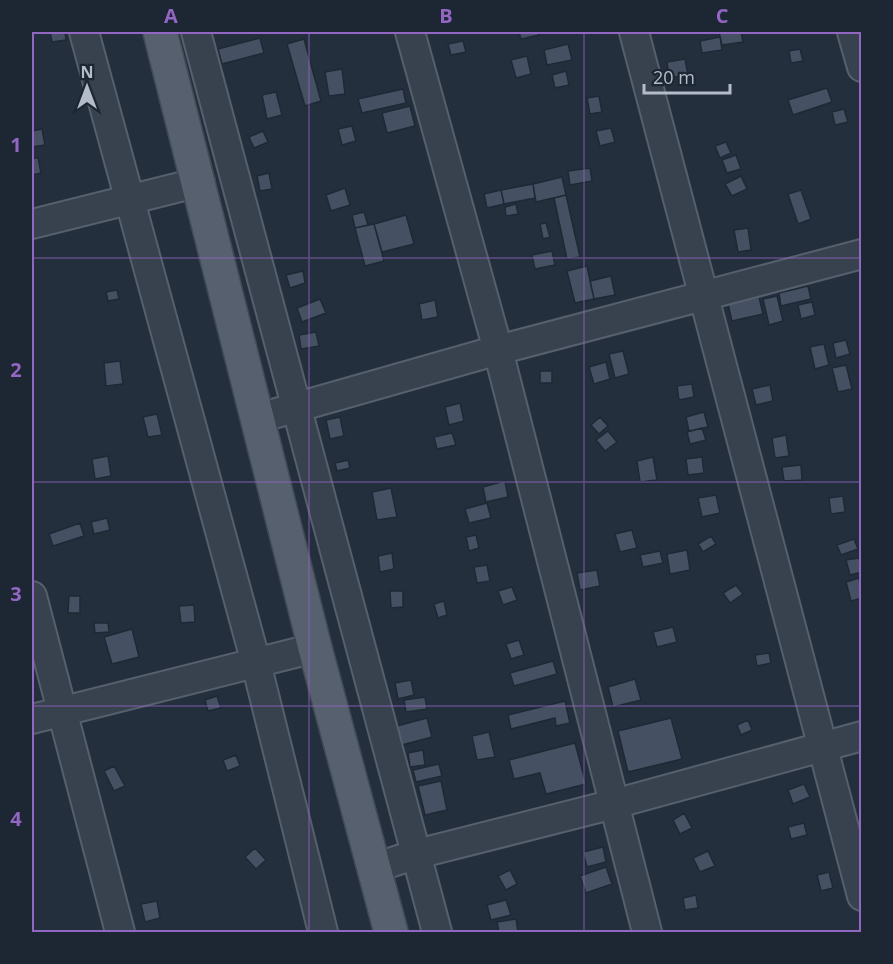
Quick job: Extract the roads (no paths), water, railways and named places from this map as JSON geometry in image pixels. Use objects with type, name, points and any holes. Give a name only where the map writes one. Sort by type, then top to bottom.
[{"type":"main road","points":[[160,32],[200,182],[315,648],[391,933]]},
{"type":"street","points":[[84,32],[256,663],[322,933]]},
{"type":"street","points":[[196,32],[437,933]]},
{"type":"street","points":[[410,32],[498,350],[647,933]]},
{"type":"street","points":[[634,32],[861,896]]},
{"type":"street","points":[[852,32],[861,67]]},
{"type":"street","points":[[32,224],[200,182]]},
{"type":"street","points":[[259,418],[498,350],[861,254]]},
{"type":"street","points":[[32,596],[120,933]]},
{"type":"street","points":[[32,719],[315,648]]},
{"type":"street","points":[[374,868],[417,854],[614,804],[861,736]]}]
